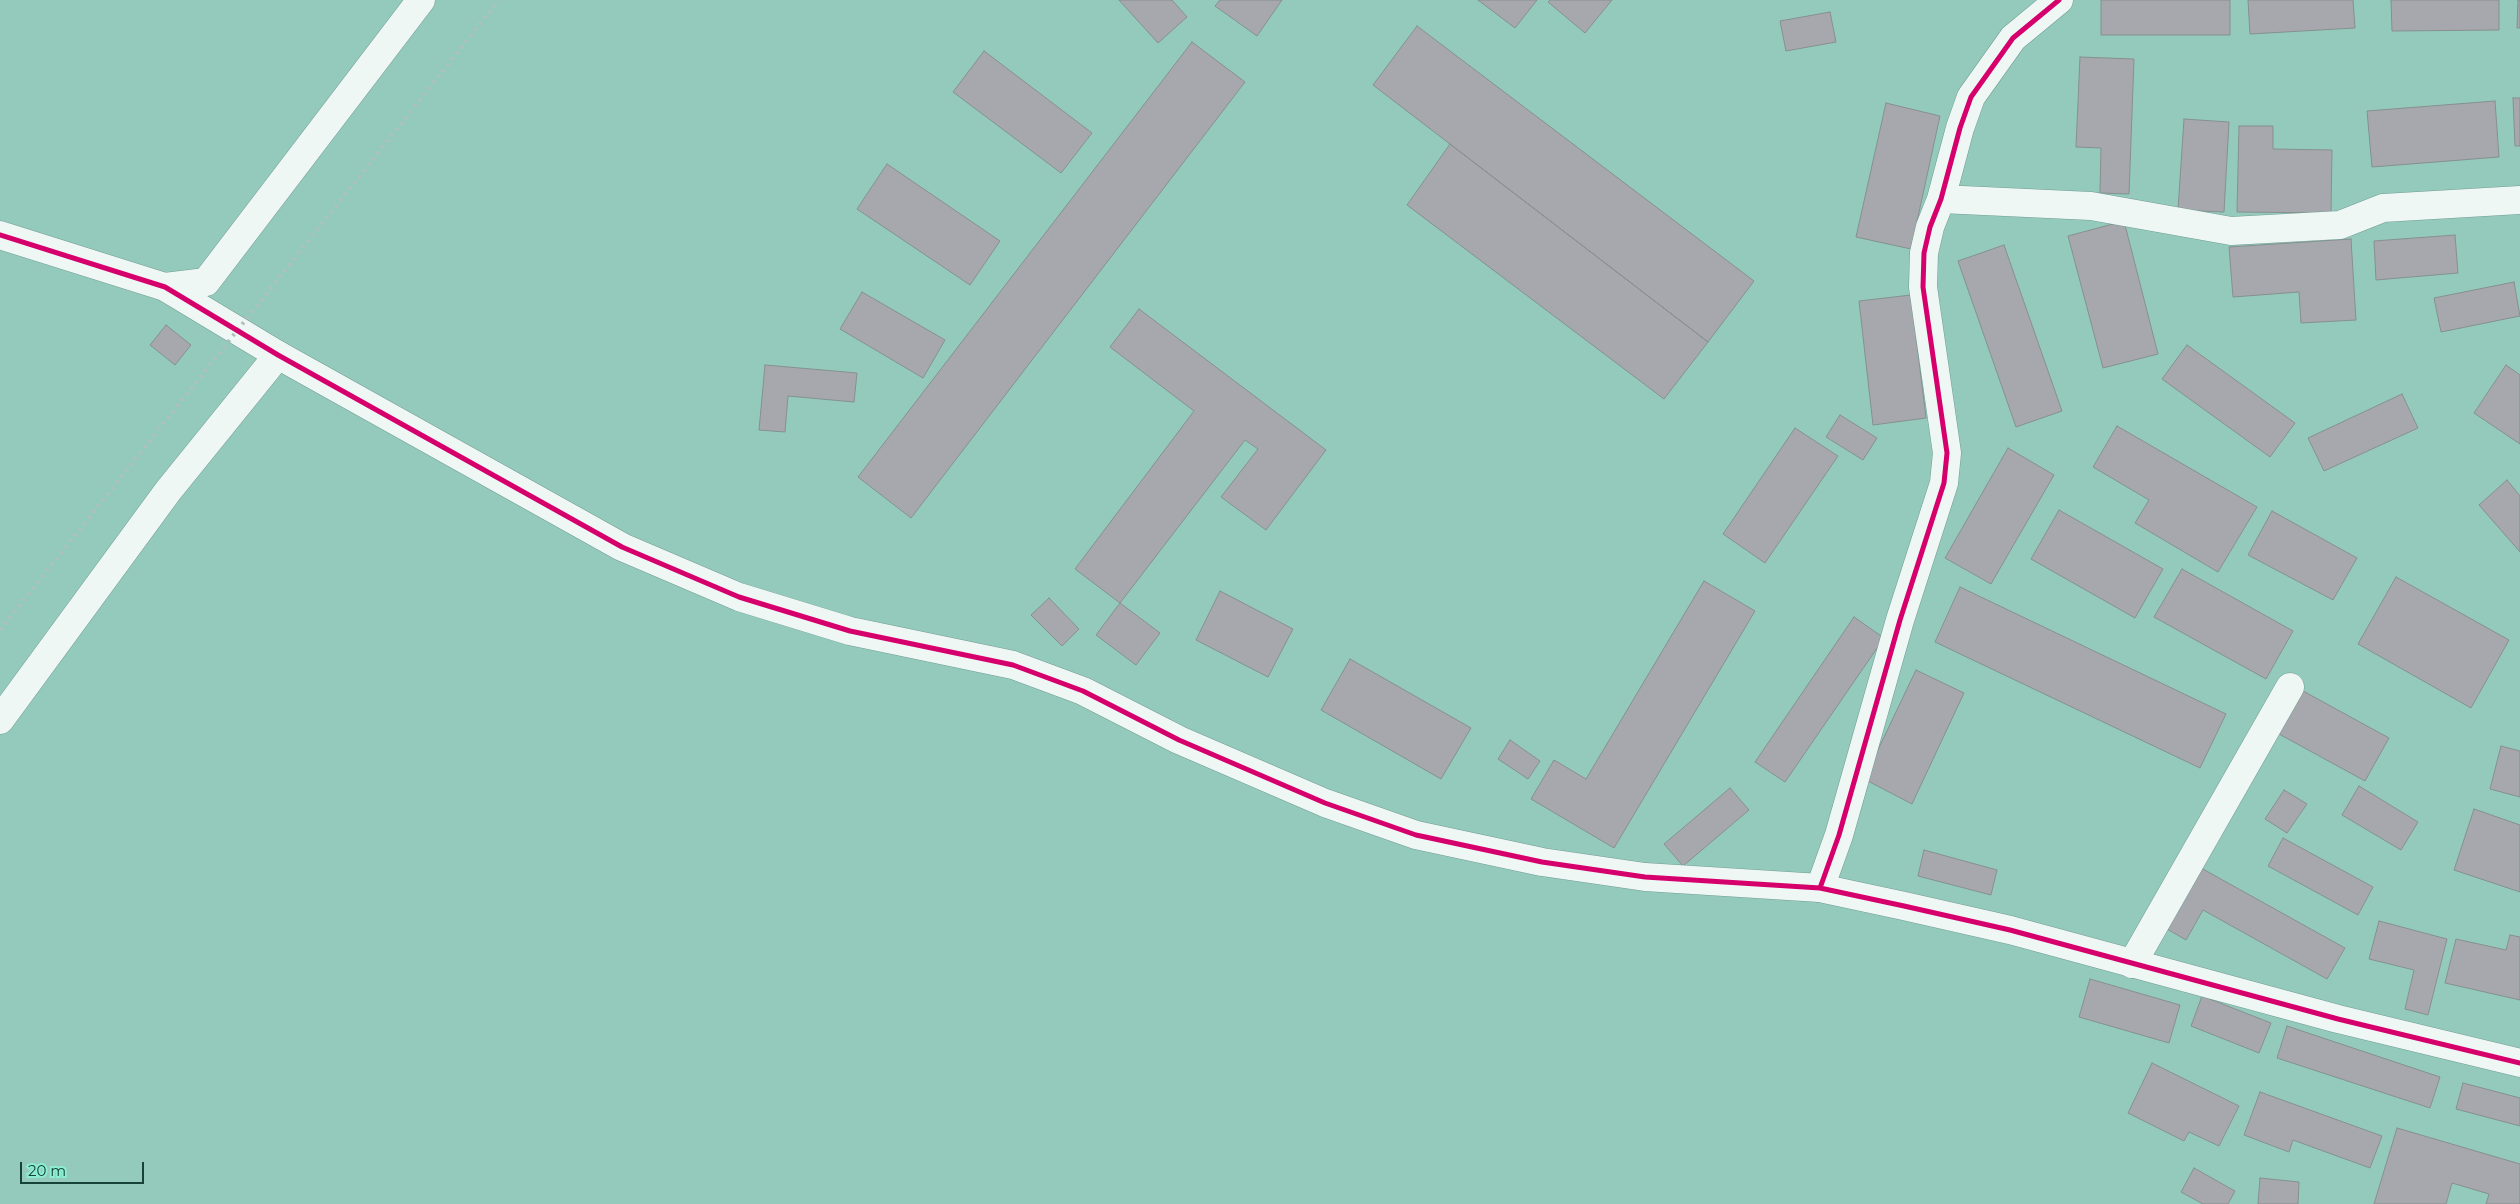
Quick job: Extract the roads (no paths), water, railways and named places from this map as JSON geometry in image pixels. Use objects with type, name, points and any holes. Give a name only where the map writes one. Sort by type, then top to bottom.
[{"type":"street","points":[[165,288],[206,282],[421,0]]},
{"type":"street","points":[[1820,888],[1839,835],[1900,620],[1944,483],[1947,453],[1923,288],[1924,253],[1930,227],[1941,199],[1960,128],[1971,97],[2013,38],[2059,0]]},
{"type":"street","points":[[1941,199],[2091,206],[2230,231],[2340,225],[2383,208],[2520,200]]},
{"type":"street","points":[[0,236],[165,288],[278,355],[622,547],[739,597],[850,631],[1013,665],[1083,691],[1180,740],[1325,803],[1407,832],[1542,862],[1645,877],[1820,888],[2010,930],[2338,1019],[2520,1063]]},
{"type":"street","points":[[0,720],[168,492],[278,355]]},
{"type":"street","points":[[2132,964],[2290,687]]},
{"type":"railway","points":[[0,630],[499,0]]}]
